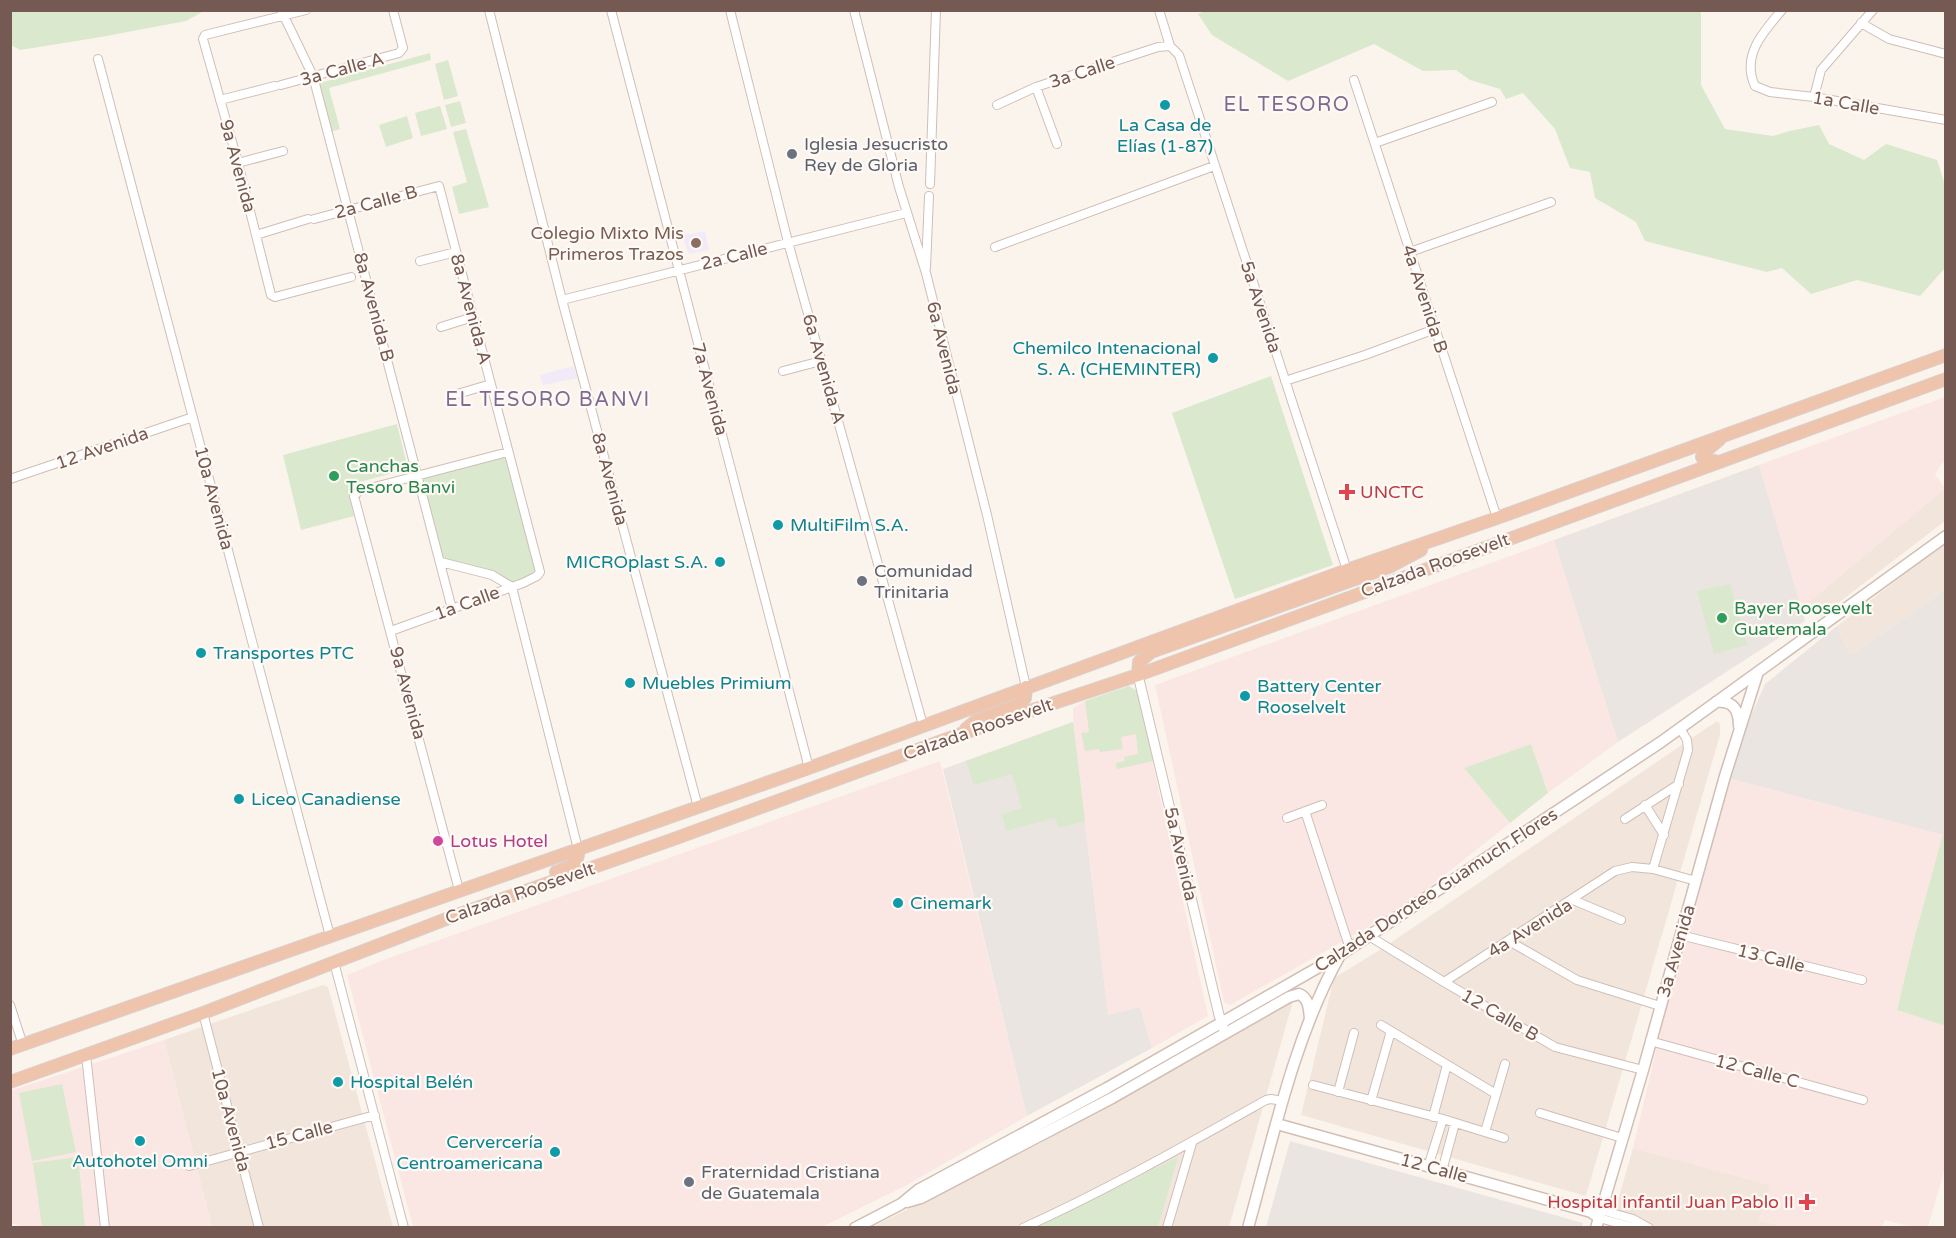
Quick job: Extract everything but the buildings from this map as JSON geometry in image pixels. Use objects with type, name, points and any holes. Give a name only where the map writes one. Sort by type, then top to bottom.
[{"type":"highway","name":"Calzada Roosevelt","points":[[17,1047],[809,768],[1347,570],[1946,355]]},
{"type":"highway","name":"Calzada Roosevelt","points":[[10,1082],[203,1013],[453,916],[958,735],[1138,675],[1946,380]]},
{"type":"highway","points":[[1725,435],[1703,454],[1702,460],[1708,463],[1730,457]]},
{"type":"highway","points":[[1138,675],[1139,662],[1151,652],[1389,567],[1440,537]]},
{"type":"highway","points":[[958,735],[977,720],[1020,704],[1025,698],[1026,687]]},
{"type":"highway","points":[[587,869],[585,861],[589,854],[653,832],[673,816]]},
{"type":"highway","points":[[453,916],[472,902],[570,867],[577,860],[578,849]]},
{"type":"main road","name":"Calzada Doroteo Guamuch Flores","points":[[1223,1028],[1345,952],[1651,748],[1756,675],[1946,536]]},
{"type":"main road","name":"3a Avenida","points":[[1597,1217],[1643,1070],[1756,675]]},
{"type":"main road","points":[[1716,702],[1727,702],[1733,706],[1738,716],[1739,729]]},
{"type":"main road","points":[[1248,1227],[1283,1101],[1310,1019],[1345,952]]},
{"type":"main road","name":"Calzada Doroteo Guamuch Flores","points":[[855,1227],[875,1223],[918,1190],[1107,1088],[1293,995],[1299,994],[1305,998],[1310,1019]]},
{"type":"main road","name":"12 Calle","points":[[1277,1124],[1597,1217]]},
{"type":"street","points":[[281,13],[306,10]]},
{"type":"street","name":"3a Calle A","points":[[220,100],[402,51],[393,10]]},
{"type":"street","name":"8a Avenida","points":[[489,10],[562,300],[698,807]]},
{"type":"street","name":"7a Avenida","points":[[611,10],[809,768]]},
{"type":"street","name":"6a Avenida A","points":[[730,10],[788,242],[923,725]]},
{"type":"street","name":"6a Avenida","points":[[854,10],[906,213],[926,273],[987,515],[1026,687]]},
{"type":"street","points":[[930,184],[936,10]]},
{"type":"street","name":"5a Avenida","points":[[1159,10],[1170,46],[1179,55],[1347,570]]},
{"type":"street","name":"1a Calle","points":[[1782,10],[1756,43],[1751,60],[1752,80],[1755,86],[1761,90],[1946,120]]},
{"type":"street","points":[[1814,97],[1821,70],[1873,10]]},
{"type":"street","name":"9a Avenida","points":[[281,13],[205,35],[203,39],[272,294],[275,297],[351,278]]},
{"type":"street","name":"8a Avenida B","points":[[281,13],[313,76],[452,609]]},
{"type":"street","points":[[1861,23],[1889,39],[1946,54]]},
{"type":"street","name":"3a Calle","points":[[997,105],[1036,87],[1158,47],[1170,46]]},
{"type":"street","name":"10a Avenida","points":[[98,59],[330,936]]},
{"type":"street","name":"4a Avenida B","points":[[1354,80],[1497,518]]},
{"type":"street","points":[[1036,87],[1057,144]]},
{"type":"street","points":[[1374,143],[1492,102]]},
{"type":"street","points":[[238,164],[283,151]]},
{"type":"street","points":[[994,247],[1214,166]]},
{"type":"street","name":"2a Calle B","points":[[256,235],[438,186]]},
{"type":"street","name":"8a Avenida A","points":[[438,186],[540,572]]},
{"type":"street","points":[[926,273],[929,196]]},
{"type":"street","points":[[1410,252],[1551,202]]},
{"type":"street","name":"2a Calle","points":[[562,300],[906,213]]},
{"type":"street","points":[[420,261],[456,252]]},
{"type":"street","points":[[441,327],[473,317]]},
{"type":"street","points":[[1285,381],[1435,329]]},
{"type":"street","points":[[783,371],[821,361]]},
{"type":"street","points":[[454,395],[491,384]]},
{"type":"street","name":"12 Avenida","points":[[10,478],[193,417]]},
{"type":"street","points":[[418,477],[508,452]]},
{"type":"street","name":"9a Avenida","points":[[418,477],[359,491],[354,496],[459,890]]},
{"type":"street","points":[[441,562],[492,575],[512,587],[578,849]]},
{"type":"street","name":"1a Calle","points":[[391,631],[512,587],[537,576],[540,572]]},
{"type":"street","name":"5a Avenida","points":[[1138,675],[1223,1028]]},
{"type":"street","points":[[1680,728],[1688,750],[1653,869],[1696,881]]},
{"type":"street","points":[[1625,819],[1679,784]]},
{"type":"street","points":[[1287,818],[1322,805]]},
{"type":"street","points":[[1645,806],[1664,835]]},
{"type":"street","points":[[1305,811],[1345,952]]},
{"type":"street","name":"4a Avenida","points":[[1444,982],[1615,872],[1632,867],[1653,869]]},
{"type":"street","points":[[1573,900],[1621,920]]},
{"type":"street","name":"13 Calle","points":[[1680,935],[1863,980]]},
{"type":"street","name":"12 Calle B","points":[[1369,936],[1555,1047],[1643,1070]]},
{"type":"street","points":[[1509,940],[1577,980],[1660,1006]]},
{"type":"street","points":[[334,962],[404,1227]]},
{"type":"street","points":[[10,1005],[17,1047]]},
{"type":"street","name":"10a Avenida","points":[[203,1013],[259,1227]]},
{"type":"street","points":[[1381,1025],[1496,1094]]},
{"type":"street","points":[[1371,1101],[1391,1031]]},
{"type":"street","points":[[1338,1092],[1354,1033]]},
{"type":"street","name":"12 Calle C","points":[[1650,1041],[1863,1100]]},
{"type":"street","points":[[86,1055],[105,1227]]},
{"type":"street","points":[[1485,1132],[1504,1064]]},
{"type":"street","points":[[1434,1117],[1447,1065]]},
{"type":"street","points":[[1313,1085],[1443,1119],[1504,1138]]},
{"type":"street","points":[[1023,1227],[1084,1200],[1192,1143],[1266,1100],[1283,1101]]},
{"type":"street","points":[[1540,1113],[1622,1138]]},
{"type":"street","name":"15 Calle","points":[[189,1166],[375,1114]]},
{"type":"street","points":[[1428,1167],[1443,1119]]},
{"type":"street","points":[[1442,1171],[1455,1124]]},
{"type":"street","points":[[1436,1140],[1449,1144]]},
{"type":"street","points":[[1167,1227],[1192,1143]]},
{"type":"street","name":"12 Calle","points":[[1597,1217],[1632,1227],[1649,1227]]},
{"type":"shaded area","name":"Colegio Mixto Mis Primeros Trazos","points":[[705,231],[709,250],[689,254],[682,236]]},
{"type":"shaded area","points":[[573,366],[578,378],[543,385],[540,375]]},
{"type":"shaded area","points":[[1945,397],[1945,462],[1935,475],[1945,488],[1801,609],[1759,465]]},
{"type":"shaded area","name":"Bayer Roosevelt Guatemala","points":[[1759,465],[1805,621],[1618,742],[1554,540]]},
{"type":"shaded area","points":[[1945,488],[1945,521],[1820,617],[1809,602]]},
{"type":"shaded area","points":[[1554,540],[1618,742],[1548,793],[1531,744],[1465,768],[1510,823],[1407,905],[1230,1005],[1224,1002],[1155,685]]},
{"type":"shaded area","points":[[1945,543],[1945,590],[1850,655],[1837,626]]},
{"type":"shaded area","points":[[1945,590],[1946,827],[1943,835],[1724,777],[1765,684],[1837,626],[1850,655]]},
{"type":"shaded area","points":[[1129,686],[1137,691],[1208,1016],[1152,1048],[1140,1007],[1108,1015],[1073,722],[1073,708],[1085,701]]},
{"type":"shaded area","points":[[1717,721],[1720,724],[1720,735],[1586,1196],[1301,1115],[1334,978],[1383,948]]},
{"type":"shaded area","points":[[1073,722],[1108,1015],[1140,1007],[1152,1048],[1027,1116],[943,769]]},
{"type":"shaded area","points":[[940,761],[1027,1116],[905,1186],[822,1227],[413,1227],[347,975],[386,959]]},
{"type":"shaded area","points":[[1724,777],[1943,835],[1897,1010],[1945,1026],[1945,1168],[1928,1227],[1911,1227],[1885,1220],[1882,1227],[1787,1227],[1759,1220],[1770,1185],[1633,1148],[1696,881]]},
{"type":"shaded area","points":[[323,985],[328,987],[393,1227],[212,1227],[164,1040]]},
{"type":"shaded area","points":[[1295,994],[1229,1227],[870,1228],[1039,1144],[1174,1067]]},
{"type":"shaded area","points":[[164,1040],[212,1227],[27,1228],[11,1223],[10,1091]]},
{"type":"shaded area","points":[[1290,1141],[1583,1223],[1582,1227],[1266,1227]]},
{"type":"shaded area","points":[[1633,1148],[1771,1185],[1759,1220],[1787,1227],[1610,1228]]},
{"type":"green space","points":[[11,10],[204,11],[186,21],[20,50],[11,45]]},
{"type":"green space","points":[[1205,11],[1701,11],[1701,85],[1725,129],[1773,136],[1819,125],[1829,144],[1864,160],[1886,144],[1937,160],[1945,185],[1945,268],[1920,296],[1857,280],[1811,294],[1782,268],[1767,272],[1645,241],[1636,222],[1595,198],[1590,172],[1570,168],[1555,129],[1523,93],[1506,99],[1500,89],[1470,80],[1456,70],[1423,71],[1374,44],[1288,81],[1212,35],[1198,14]]},
{"type":"green space","points":[[430,53],[431,60],[329,88],[340,129],[330,132],[316,84]]},
{"type":"green space","points":[[448,60],[458,96],[444,100],[435,64]]},
{"type":"green space","points":[[460,101],[466,123],[451,127],[445,105]]},
{"type":"green space","points":[[440,106],[447,129],[421,136],[415,113]]},
{"type":"green space","points":[[407,116],[413,138],[386,147],[379,125]]},
{"type":"green space","points":[[466,129],[489,207],[459,214],[452,187],[467,182],[453,132]]},
{"type":"green space","points":[[1271,376],[1333,565],[1235,599],[1172,413]]},
{"type":"green space","name":"Canchas Tesoro Banvi","points":[[397,424],[408,469],[352,484],[348,491],[354,516],[301,530],[283,455]]},
{"type":"green space","points":[[506,455],[537,573],[512,584],[444,560],[422,479]]},
{"type":"green space","name":"Bayer Roosevelt Guatemala","points":[[1730,584],[1747,645],[1714,654],[1697,591]]},
{"type":"green space","points":[[1129,686],[1137,691],[1153,761],[1117,769],[1116,763],[1125,761],[1124,757],[1138,754],[1136,734],[1121,737],[1123,749],[1085,751],[1081,733],[1089,732],[1085,701]]},
{"type":"green space","points":[[1073,722],[1085,821],[1059,828],[1055,818],[1006,831],[1002,814],[1022,808],[1012,774],[974,785],[966,761]]},
{"type":"green space","points":[[1531,744],[1548,793],[1510,823],[1464,768]]},
{"type":"green space","points":[[1945,827],[1946,1026],[1897,1010]]},
{"type":"green space","points":[[62,1084],[76,1152],[32,1161],[19,1093]]},
{"type":"green space","points":[[78,1157],[85,1227],[42,1227],[33,1163]]},
{"type":"green space","points":[[1178,1157],[1158,1227],[1037,1227]]},
{"type":"place","name":"La Casa de Elías (1-87)","points":[[1165,105]]},
{"type":"place","name":"Iglesia Jesucristo Rey de Gloria","points":[[792,154]]},
{"type":"place","name":"Colegio Mixto Mis Primeros Trazos","points":[[696,243]]},
{"type":"place","name":"Chemilco Intenacional S. A. (CHEMINTER)","points":[[1213,358]]},
{"type":"place","name":"Canchas Tesoro Banvi","points":[[334,476]]},
{"type":"place","name":"UNCTC","points":[[1347,492]]},
{"type":"place","name":"MultiFilm S.A.","points":[[778,525]]},
{"type":"place","name":"MICROplast S.A.","points":[[720,562]]},
{"type":"place","name":"Comunidad Trinitaria","points":[[862,581]]},
{"type":"place","name":"Bayer Roosevelt Guatemala","points":[[1722,618]]},
{"type":"place","name":"Transportes PTC","points":[[201,653]]},
{"type":"place","name":"Muebles Primium","points":[[630,683]]},
{"type":"place","name":"Battery Center Rooselvelt","points":[[1245,696]]},
{"type":"place","name":"Liceo Canadiense","points":[[239,799]]},
{"type":"place","name":"Lotus Hotel","points":[[438,841]]},
{"type":"place","name":"Cinemark","points":[[898,903]]},
{"type":"place","name":"Hospital Belén","points":[[338,1082]]},
{"type":"place","name":"Autohotel Omni","points":[[140,1141]]},
{"type":"place","name":"Cervercería Centroamericana","points":[[555,1152]]},
{"type":"place","name":"Fraternidad Cristiana de Guatemala","points":[[689,1182]]},
{"type":"place","name":"Hospital infantil Juan Pablo II","points":[[1807,1202]]},
{"type":"district","name":"EL TESORO","points":[[1287,105]]},
{"type":"district","name":"EL TESORO BANVI","points":[[548,400]]}]
